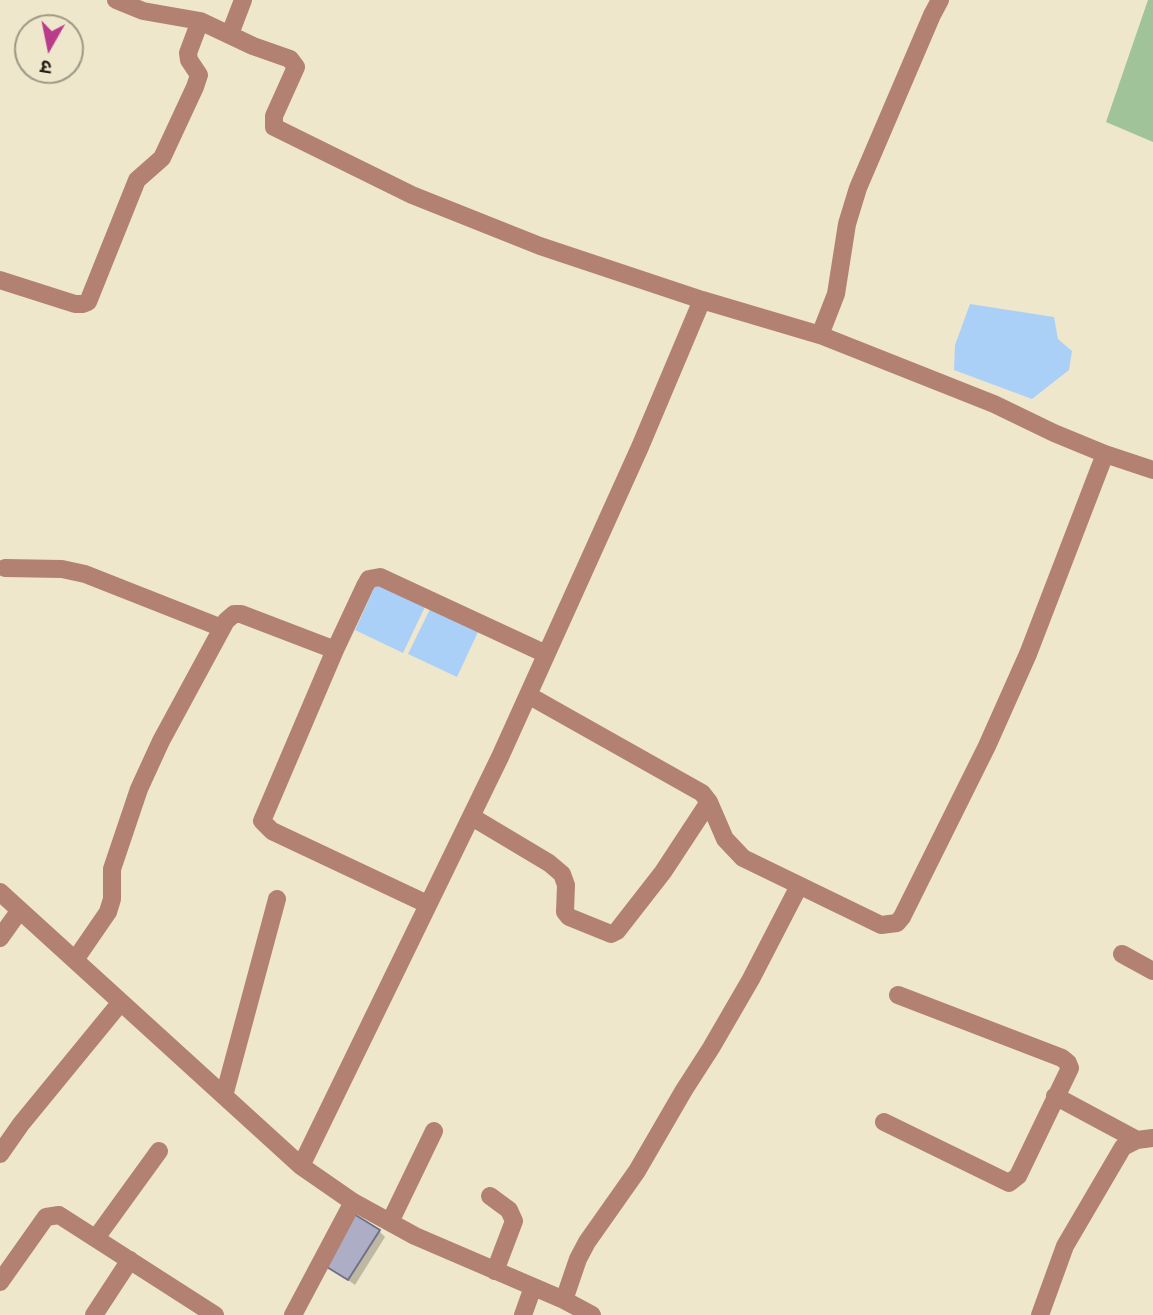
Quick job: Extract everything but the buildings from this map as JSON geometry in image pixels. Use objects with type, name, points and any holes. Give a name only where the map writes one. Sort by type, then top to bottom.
[{"type":"street","points":[[116,0],[143,11],[200,21],[253,46],[290,59],[295,63],[295,71],[272,123],[281,133],[412,195],[540,246],[702,300],[820,335],[994,404],[1105,454],[1153,470]]},
{"type":"street","points":[[230,34],[243,0]]},
{"type":"street","points":[[820,335],[836,294],[847,224],[858,188],[940,0]]},
{"type":"street","points":[[0,280],[75,304],[88,302],[137,180],[162,158],[195,87],[199,75],[189,60],[188,53],[200,21]]},
{"type":"street","points":[[301,1166],[427,904],[472,817],[640,447],[702,300]]},
{"type":"street","points":[[528,695],[702,793],[709,802],[725,839],[735,851],[799,886],[881,925],[897,923],[987,746],[1028,654],[1105,454]]},
{"type":"street","points":[[5,568],[16,570],[36,567],[85,574],[222,628]]},
{"type":"street","points":[[427,904],[272,831],[262,821],[365,586],[375,576],[380,577],[546,654]]},
{"type":"street","points":[[75,960],[108,912],[112,899],[112,869],[139,789],[161,741],[230,616],[241,614],[335,650]]},
{"type":"street","points":[[472,817],[549,863],[562,874],[566,885],[565,912],[569,917],[611,933],[617,930],[663,872],[709,802]]},
{"type":"street","points":[[564,1300],[587,1242],[637,1171],[711,1048],[751,979],[799,886]]},
{"type":"street","points":[[0,892],[301,1166],[353,1202],[415,1236],[564,1300],[592,1315]]},
{"type":"street","points":[[224,1096],[277,899]]},
{"type":"street","points":[[0,938],[20,909]]},
{"type":"street","points":[[1122,954],[1153,971]]},
{"type":"street","points":[[884,1122],[1009,1182],[1018,1176],[1069,1068],[1062,1058],[898,995]]},
{"type":"street","points":[[0,1154],[21,1124],[121,1002]]},
{"type":"street","points":[[1055,1096],[1145,1139]]},
{"type":"street","points":[[390,1222],[434,1131]]},
{"type":"street","points":[[1040,1315],[1065,1246],[1123,1147],[1145,1139]]},
{"type":"street","points":[[96,1238],[159,1151]]},
{"type":"street","points":[[490,1196],[509,1210],[514,1221],[495,1271]]},
{"type":"street","points":[[293,1315],[353,1202]]},
{"type":"street","points":[[0,1282],[46,1217],[59,1215],[208,1313]]},
{"type":"street","points":[[94,1315],[130,1260]]},
{"type":"street","points":[[523,1315],[533,1287]]},
{"type":"green space","points":[[1148,0],[1153,0],[1153,142],[1106,122]]},
{"type":"water","points":[[970,304],[1054,317],[1058,339],[1072,351],[1069,370],[1032,399],[954,370],[955,345]]},
{"type":"water","points":[[376,584],[425,607],[403,653],[355,630]]},
{"type":"water","points":[[430,609],[478,632],[457,677],[408,654]]}]
